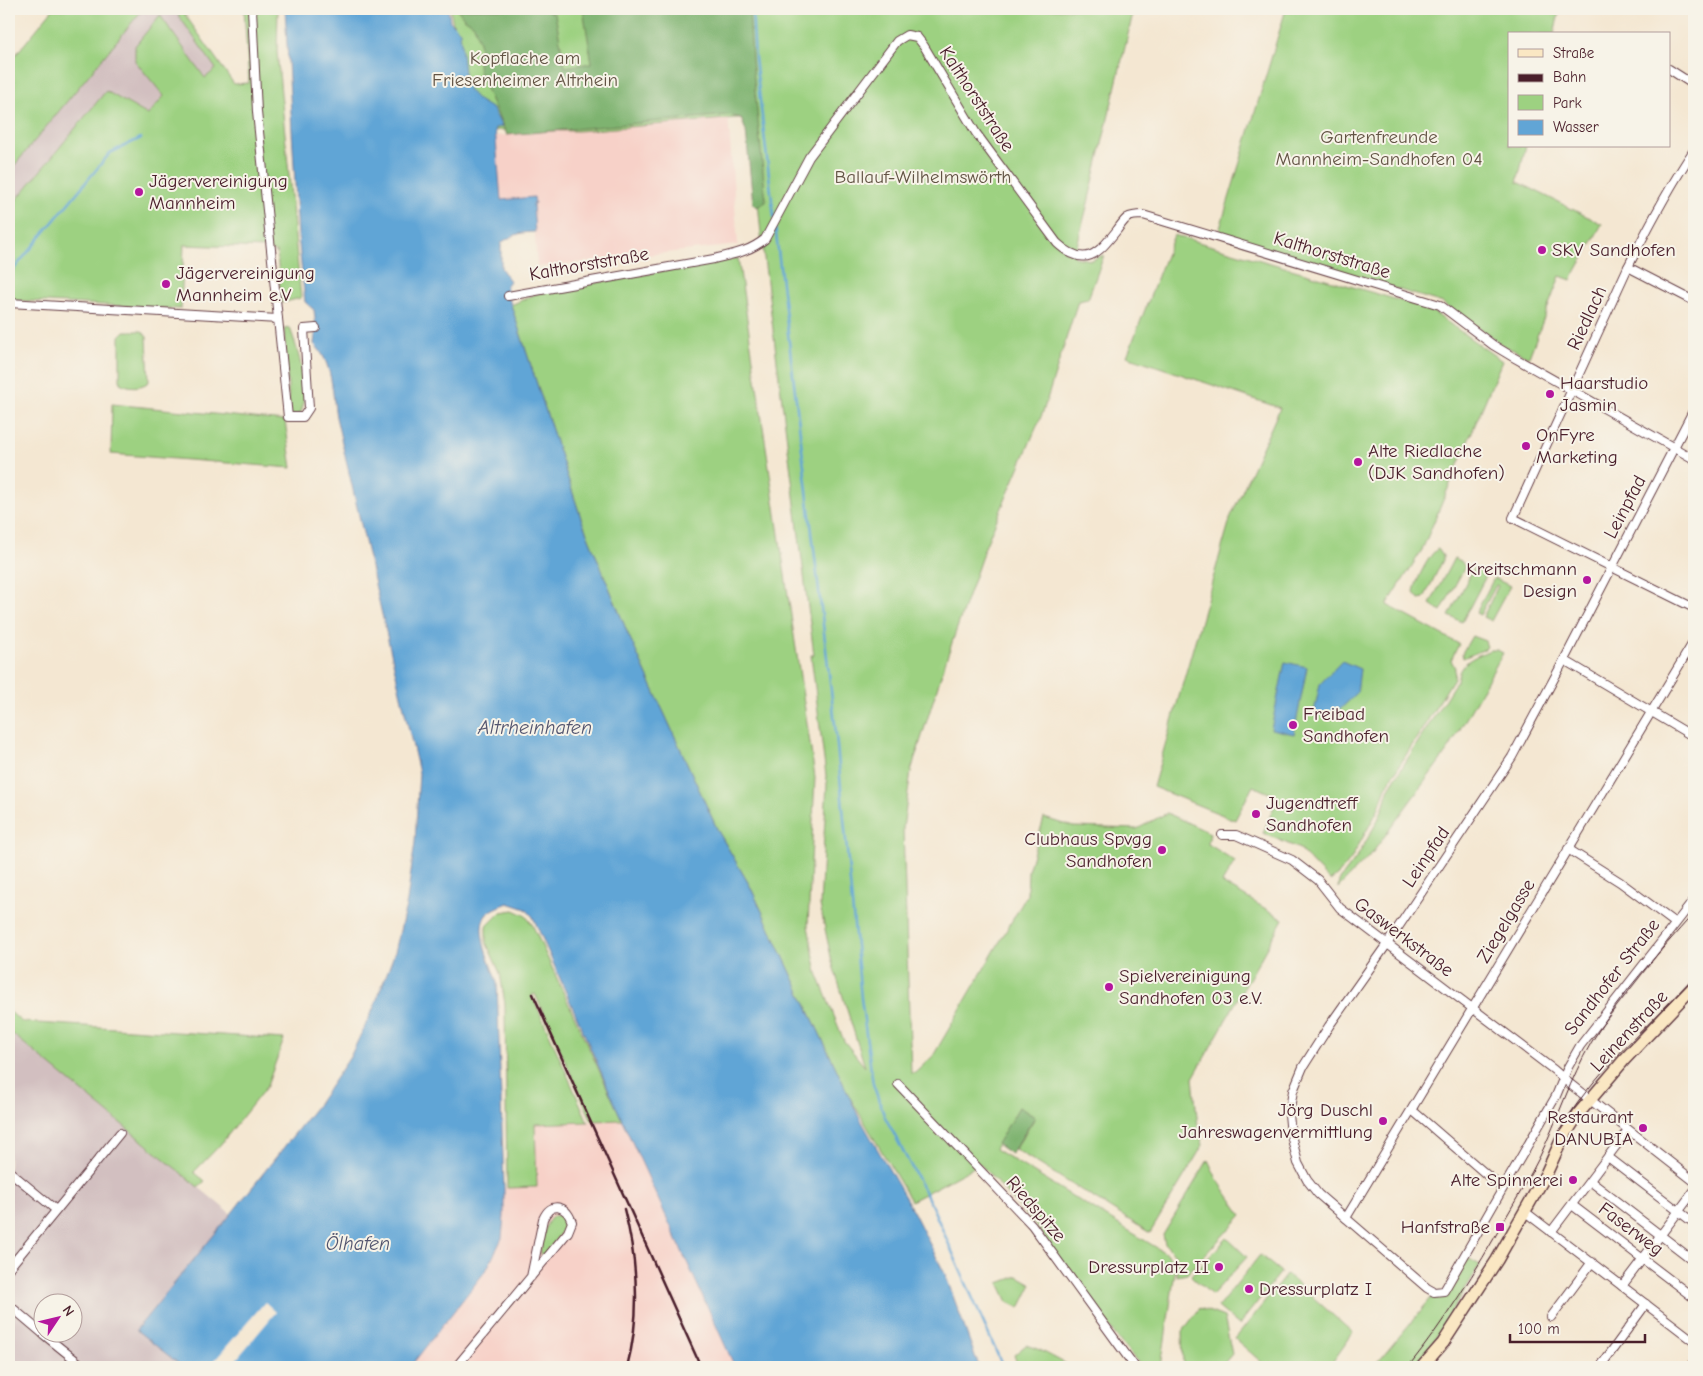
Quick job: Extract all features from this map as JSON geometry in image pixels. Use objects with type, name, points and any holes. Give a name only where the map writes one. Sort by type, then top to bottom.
[{"type":"street","points":[[252,9],[257,112],[288,417],[303,417],[309,408],[304,329],[316,328]]},
{"type":"street","name":"Kalthorststraße","points":[[508,296],[724,257],[750,249],[764,239],[809,157],[897,41],[907,35],[917,37],[976,133],[1057,243],[1067,252],[1078,256],[1094,255],[1127,218],[1143,215],[1440,305],[1493,345],[1694,459]]},
{"type":"street","points":[[1670,70],[1694,85]]},
{"type":"street","name":"Riedlach","points":[[1612,567],[1513,518],[1628,267],[1694,150]]},
{"type":"street","points":[[1628,267],[1694,301]]},
{"type":"street","points":[[9,304],[278,319]]},
{"type":"street","name":"Leinpfad","points":[[1428,1288],[1318,1194],[1307,1180],[1298,1163],[1291,1135],[1289,1114],[1293,1091],[1303,1067],[1329,1026],[1387,944],[1512,757],[1694,409]]},
{"type":"street","points":[[1612,567],[1694,608]]},
{"type":"street","name":"Ziegelgasse","points":[[1346,1218],[1694,641]]},
{"type":"street","points":[[1564,660],[1694,737]]},
{"type":"street","name":"Gaswerkstraße","points":[[1222,835],[1236,835],[1292,860],[1318,880],[1340,908],[1564,1079]]},
{"type":"street","points":[[1568,849],[1620,882],[1676,923]]},
{"type":"street","name":"Sandhofer Straße","points":[[1428,1288],[1434,1292],[1439,1292],[1447,1287],[1556,1096],[1568,1067],[1580,1046],[1694,900]]},
{"type":"street","name":"Leinenstraße","points":[[1590,1100],[1624,1060],[1694,988]]},
{"type":"street","points":[[1564,1079],[1694,1181]]},
{"type":"street","name":"Riedspitze","points":[[898,1084],[1032,1225],[1135,1367]]},
{"type":"street","points":[[1431,1367],[1443,1343],[1497,1260],[1546,1174],[1561,1141],[1590,1100]]},
{"type":"street","points":[[1412,1110],[1502,1188]]},
{"type":"street","points":[[1551,1232],[1628,1130]]},
{"type":"street","points":[[9,1268],[120,1133]]},
{"type":"street","points":[[1608,1157],[1694,1223]]},
{"type":"street","points":[[9,1171],[56,1210]]},
{"type":"street","points":[[1590,1181],[1694,1260]]},
{"type":"street","points":[[1622,1286],[1694,1191]]},
{"type":"street","name":"Faserweg","points":[[1572,1205],[1694,1298]]},
{"type":"street","points":[[456,1367],[531,1277],[568,1232],[572,1222],[569,1214],[563,1208],[555,1207],[547,1211],[543,1219],[531,1277]]},
{"type":"street","points":[[1524,1211],[1694,1340]]},
{"type":"street","points":[[1551,1318],[1592,1262]]},
{"type":"street","points":[[1600,1367],[1646,1304]]},
{"type":"street","points":[[9,1305],[32,1324]]},
{"type":"street","points":[[1422,1367],[1443,1343]]},
{"type":"street","points":[[56,1344],[84,1367]]},
{"type":"street","points":[[1690,1367],[1694,1362]]},
{"type":"shaded area","points":[[143,9],[174,9],[216,69],[205,78],[160,16],[135,61],[164,95],[148,115],[106,91],[9,209],[9,172]]},
{"type":"shaded area","points":[[728,115],[738,245],[537,267],[534,198],[501,201],[495,136]]},
{"type":"shaded area","points":[[9,1031],[231,1214],[136,1330],[183,1367],[9,1367]]},
{"type":"shaded area","points":[[622,1120],[735,1367],[410,1367],[487,1269],[504,1216],[504,1188],[537,1186],[535,1124]]},
{"type":"green space","points":[[53,9],[143,9],[9,172],[9,63]]},
{"type":"green space","points":[[174,9],[181,9],[234,84],[249,83],[244,9],[278,9],[277,52],[301,298],[281,303],[277,253],[266,248],[184,245],[181,309],[9,300],[9,209],[106,91],[148,115],[164,96],[135,61],[135,46],[160,15],[205,78],[216,69]]},
{"type":"green space","name":"Ballauf-Wilhelmswörth","points":[[450,9],[1134,9],[1074,257],[1091,260],[1104,255],[1088,299],[1078,301],[1043,412],[985,547],[944,666],[911,771],[903,828],[911,1073],[915,1073],[933,1056],[1027,895],[1028,871],[1044,818],[1074,827],[1137,829],[1167,813],[1210,833],[1208,844],[1235,861],[1222,883],[1283,919],[1193,1078],[1198,1127],[1203,1145],[1150,1233],[1015,1149],[1035,1118],[1019,1107],[995,1149],[1167,1254],[1176,1265],[1161,1367],[1142,1367],[1118,1339],[1034,1223],[980,1164],[911,1201],[849,1096],[750,886],[718,831],[628,634],[582,521],[511,305],[538,293],[738,258],[815,777],[808,926],[817,973],[844,1041],[865,1067],[832,962],[820,905],[827,784],[811,655],[814,655],[761,234],[750,117],[578,131],[483,130],[467,92]]},
{"type":"green space","name":"Kopflache am Friesenheimer Altrhein","points":[[457,9],[545,9],[555,14],[565,67],[592,63],[583,9],[749,9],[766,202],[757,207],[753,204],[746,131],[741,118],[728,115],[507,135],[481,78],[478,66],[480,46],[474,25],[464,18]]},
{"type":"green space","name":"Gartenfreunde Mannheim-Sandhofen 04","points":[[1286,9],[1560,9],[1554,32],[1508,32],[1508,148],[1526,148],[1517,183],[1602,224],[1571,280],[1560,276],[1529,357],[1502,345],[1472,323],[1470,327],[1443,303],[1218,235]]},
{"type":"green space","points":[[1174,235],[1429,309],[1502,361],[1422,550],[1387,605],[1459,644],[1451,660],[1455,668],[1454,678],[1386,787],[1378,810],[1351,859],[1339,874],[1330,881],[1302,850],[1263,833],[1278,797],[1253,786],[1235,820],[1153,787],[1231,516],[1280,408],[1127,356]]},
{"type":"green space","points":[[290,328],[300,359],[304,395],[300,414],[290,416],[284,329]]},
{"type":"green space","points":[[125,331],[142,331],[147,337],[149,382],[139,386],[120,383],[120,336]]},
{"type":"green space","points":[[112,404],[285,421],[292,468],[111,454]]},
{"type":"green space","points":[[1438,549],[1443,556],[1443,560],[1424,598],[1419,599],[1414,593],[1417,583],[1427,562]]},
{"type":"green space","points":[[1454,558],[1461,561],[1465,567],[1441,611],[1430,604]]},
{"type":"green space","points":[[1474,567],[1484,574],[1485,578],[1462,622],[1449,616]]},
{"type":"green space","points":[[1494,578],[1510,586],[1491,621],[1483,617],[1498,586],[1496,585],[1480,615],[1476,613]]},
{"type":"green space","points":[[1472,636],[1485,641],[1487,647],[1463,658],[1462,653]]},
{"type":"green space","points":[[1490,650],[1497,650],[1503,653],[1450,747],[1373,852],[1338,888],[1339,881],[1357,857],[1377,822],[1388,790],[1457,680],[1461,668],[1469,660]]},
{"type":"green space","points":[[514,910],[525,915],[532,924],[622,1120],[592,1121],[535,994],[532,995],[588,1122],[535,1124],[537,1187],[507,1188],[505,1004],[500,973],[486,942],[486,927],[501,912]]},
{"type":"green space","points":[[9,1011],[22,1022],[284,1039],[267,1086],[220,1145],[194,1172],[205,1181],[198,1187],[9,1031]]},
{"type":"green space","points":[[1019,1107],[1035,1117],[1011,1154],[997,1144]]},
{"type":"green space","points":[[1208,1160],[1217,1179],[1242,1215],[1187,1274],[1177,1276],[1177,1257],[1165,1244],[1163,1235]]},
{"type":"green space","points":[[557,1215],[562,1217],[563,1227],[561,1232],[545,1254],[541,1255],[543,1236],[549,1220]]},
{"type":"green space","name":"Dressurplatz II","points":[[1227,1238],[1247,1257],[1212,1295],[1191,1276]]},
{"type":"green space","name":"Dressurplatz I","points":[[1260,1255],[1281,1272],[1239,1325],[1218,1307]]},
{"type":"green space","points":[[1466,1257],[1480,1265],[1418,1367],[1374,1367],[1432,1297],[1438,1297],[1448,1290]]},
{"type":"green space","points":[[1287,1274],[1353,1333],[1329,1367],[1267,1367],[1235,1339]]},
{"type":"green space","points":[[1018,1276],[1032,1284],[1020,1308],[1008,1302],[999,1283]]},
{"type":"green space","points":[[1200,1308],[1224,1317],[1232,1354],[1221,1367],[1183,1367],[1182,1332]]},
{"type":"green space","points":[[1026,1345],[1040,1350],[1072,1367],[1018,1367],[1014,1355]]},
{"type":"water","name":"Altrheinhafen","points":[[285,9],[448,9],[450,21],[460,31],[464,73],[468,89],[478,100],[493,109],[502,127],[495,128],[501,200],[534,197],[535,232],[517,235],[501,243],[501,268],[510,281],[506,286],[511,305],[582,521],[628,634],[718,831],[750,886],[859,1117],[913,1211],[945,1274],[979,1367],[735,1367],[622,1120],[533,917],[526,909],[508,903],[487,914],[483,921],[482,929],[485,948],[497,983],[504,1188],[502,1238],[487,1269],[410,1367],[183,1367],[136,1330],[318,1104],[350,1057],[374,1007],[395,952],[407,901],[415,842],[419,773],[336,417],[331,378],[325,359],[314,344],[316,328],[314,310],[305,302],[298,235]]},
{"type":"water","points":[[1342,661],[1360,669],[1357,693],[1330,719],[1314,712],[1320,684]]},
{"type":"water","points":[[1285,662],[1307,667],[1294,734],[1271,729]]},
{"type":"pier","points":[[265,1302],[276,1312],[230,1367],[209,1367]]},
{"type":"waterway","points":[[752,9],[755,58],[774,217]]},
{"type":"waterway","points":[[9,275],[110,153],[141,138]]},
{"type":"waterway","points":[[775,225],[835,724],[861,998],[873,1084],[884,1115],[932,1206],[1003,1367]]},
{"type":"tram line","points":[[1408,1367],[1460,1295],[1523,1188],[1536,1164],[1577,1071],[1602,1025],[1640,975],[1694,913]]},
{"type":"tram line","points":[[1557,1135],[1571,1112],[1603,1071],[1694,978]]},
{"type":"railway","points":[[533,994],[701,1367]]},
{"type":"railway","points":[[624,1209],[635,1268],[636,1288],[634,1327],[627,1367]]},
{"type":"place","name":"Jägervereinigung Mannheim","points":[[139,192]]},
{"type":"place","name":"SKV Sandhofen","points":[[1542,250]]},
{"type":"place","name":"Jägervereinigung Mannheim e.V","points":[[166,284]]},
{"type":"place","name":"Haarstudio Jasmin","points":[[1550,394]]},
{"type":"place","name":"OnFyre Marketing","points":[[1526,446]]},
{"type":"place","name":"Alte Riedlache (DJK Sandhofen)","points":[[1358,462]]},
{"type":"place","name":"Kreitschmann Design","points":[[1587,580]]},
{"type":"place","name":"Freibad Sandhofen","points":[[1293,725]]},
{"type":"place","name":"Jugendtreff Sandhofen","points":[[1256,814]]},
{"type":"place","name":"Clubhaus Spvgg Sandhofen","points":[[1162,850]]},
{"type":"place","name":"Spielvereinigung Sandhofen 03 e.V.","points":[[1109,987]]},
{"type":"place","name":"Jörg Duschl Jahreswagenvermittlung","points":[[1383,1121]]},
{"type":"place","name":"Restaurant DANUBIA","points":[[1643,1128]]},
{"type":"place","name":"Alte Spinnerei","points":[[1573,1180]]},
{"type":"place","name":"Hanfstraße","points":[[1500,1227]]},
{"type":"place","name":"Dressurplatz II","points":[[1219,1267]]},
{"type":"place","name":"Dressurplatz I","points":[[1249,1289]]},
{"type":"water label","name":"Ölhafen","points":[[358,1243]]}]
